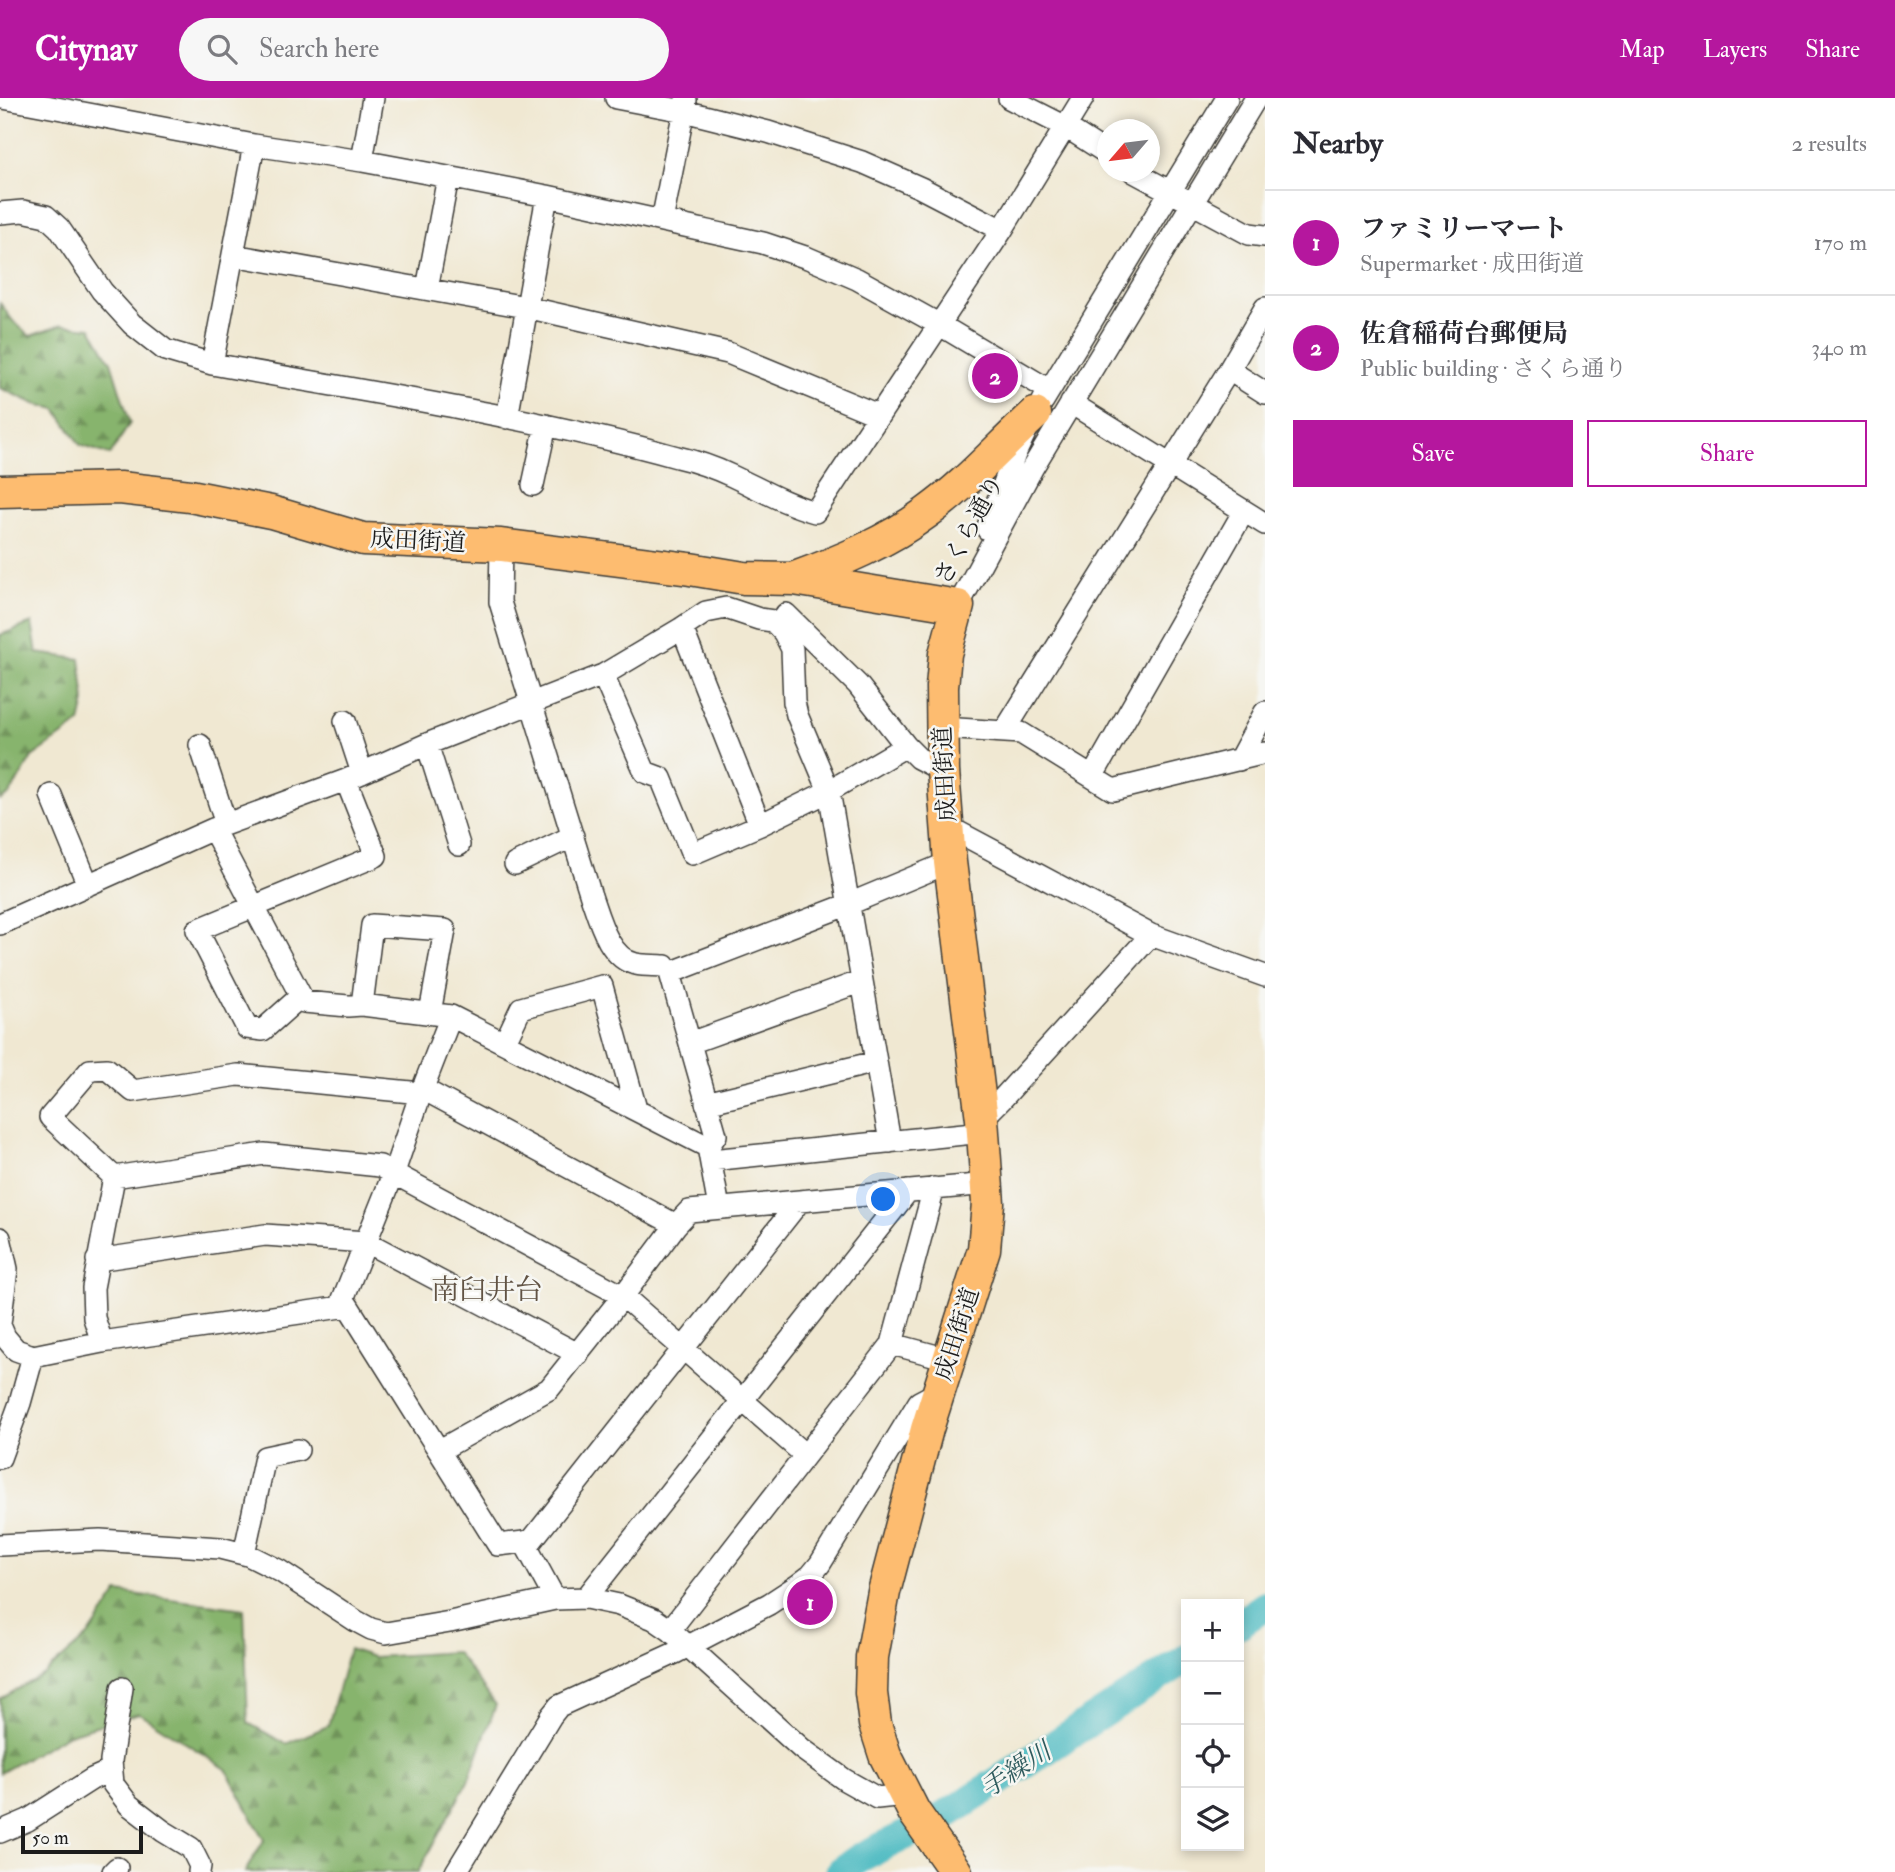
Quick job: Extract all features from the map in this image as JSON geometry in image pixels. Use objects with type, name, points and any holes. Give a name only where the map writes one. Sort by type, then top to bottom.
[{"type":"highway","points":[[800,580],[890,537],[926,513],[960,485],[1042,402]]},
{"type":"highway","name":"成田街道","points":[[0,491],[120,488],[190,496],[271,512],[363,539],[502,545],[744,578],[800,580],[958,606],[945,654],[942,687],[943,771],[950,862],[983,1126],[988,1203],[984,1249],[938,1392],[884,1592],[872,1657],[871,1693],[875,1724],[885,1755],[910,1803],[956,1872]]},
{"type":"street","points":[[3,98],[60,103],[254,145],[362,161],[547,196],[763,243],[857,279],[940,325],[1042,402]]},
{"type":"street","points":[[362,161],[373,98]]},
{"type":"street","points":[[616,98],[685,105],[862,162],[921,188],[1002,230]]},
{"type":"street","points":[[1009,98],[1066,127],[1097,147]]},
{"type":"street","points":[[0,213],[23,211],[46,216],[59,228],[102,291],[132,324],[165,350],[212,364],[546,425],[680,457],[729,475],[780,501],[815,512],[1002,230],[1083,98]]},
{"type":"street","name":"さくら通り","points":[[958,606],[1015,454],[1042,402],[1227,98]]},
{"type":"street","name":"さくら通り","points":[[958,606],[1033,467],[1256,98]]},
{"type":"street","points":[[662,221],[685,105]]},
{"type":"street","points":[[212,364],[254,145]]},
{"type":"street","points":[[427,289],[447,177]]},
{"type":"street","points":[[1152,182],[1249,234],[1265,236]]},
{"type":"street","points":[[507,418],[547,196]]},
{"type":"street","points":[[233,255],[526,307],[728,353],[878,415]]},
{"type":"street","points":[[1004,732],[1265,309]]},
{"type":"street","points":[[1229,370],[1265,393]]},
{"type":"street","points":[[1072,403],[1265,524]]},
{"type":"street","points":[[533,485],[546,425]]},
{"type":"street","points":[[1092,778],[1244,511]]},
{"type":"street","points":[[502,545],[500,602],[606,937],[624,960],[637,965],[665,965],[670,972],[716,1135],[709,1153],[719,1208]]},
{"type":"street","points":[[779,618],[800,580]]},
{"type":"street","points":[[0,924],[219,826],[354,776],[427,744],[603,675],[706,612],[726,608],[759,619],[779,618],[858,685],[918,758],[943,771]]},
{"type":"street","points":[[779,618],[792,649],[797,715],[828,791],[890,1142]]},
{"type":"street","points":[[682,628],[760,825]]},
{"type":"street","points":[[603,675],[645,772],[661,778],[692,854],[760,825],[828,791],[906,746]]},
{"type":"street","points":[[1239,760],[1265,712]]},
{"type":"street","points":[[301,996],[263,1030],[247,1028],[197,930],[376,856],[354,776],[345,721]]},
{"type":"street","points":[[942,728],[1021,733],[1113,790],[1265,753]]},
{"type":"street","points":[[427,744],[459,845]]},
{"type":"street","points":[[200,745],[219,826],[254,906],[304,1002],[441,1014],[505,1042],[636,1109],[709,1153],[890,1142],[983,1126],[1002,1099],[1151,935]]},
{"type":"street","points":[[51,795],[88,885]]},
{"type":"street","points":[[947,826],[1151,935],[1265,976]]},
{"type":"street","points":[[515,864],[573,836]]},
{"type":"street","points":[[670,972],[849,904],[950,862]]},
{"type":"street","points":[[362,1005],[372,925],[445,930],[441,1014],[422,1091],[394,1172],[343,1299],[498,1545],[532,1540],[799,1202]]},
{"type":"street","points":[[690,1043],[862,981]]},
{"type":"street","points":[[505,1042],[521,1008],[602,986],[636,1109]]},
{"type":"street","points":[[706,1102],[876,1062]]},
{"type":"street","points":[[114,1177],[50,1117],[90,1070],[107,1069],[133,1090],[238,1074],[422,1091],[676,1225]]},
{"type":"street","points":[[114,1177],[264,1154],[380,1166],[623,1296],[805,1455]]},
{"type":"street","points":[[102,1342],[94,1318],[93,1288],[114,1177]]},
{"type":"street","points":[[439,1450],[549,1389],[689,1211],[988,1184]]},
{"type":"street","points":[[670,1630],[892,1344],[934,1188]]},
{"type":"street","points":[[586,1598],[908,1191]]},
{"type":"street","points":[[97,1260],[265,1235],[366,1242],[578,1354]]},
{"type":"street","points":[[0,1238],[7,1269],[0,1325],[5,1337],[16,1350],[33,1356],[102,1342],[348,1306]]},
{"type":"street","points":[[892,1344],[948,1359]]},
{"type":"street","points":[[0,1458],[33,1356]]},
{"type":"street","points":[[456,1872],[559,1706],[686,1647],[768,1604],[811,1575],[919,1402],[938,1392]]},
{"type":"street","points":[[244,1554],[265,1457],[298,1450]]},
{"type":"street","points":[[0,1545],[100,1540],[220,1548],[244,1554],[280,1571],[371,1629],[386,1633],[555,1599],[586,1598],[619,1605],[654,1619],[670,1630],[802,1749],[845,1780],[877,1798],[910,1803]]},
{"type":"street","points":[[524,1542],[555,1599]]},
{"type":"street","points":[[122,1688],[111,1761],[113,1784],[129,1805],[191,1848],[200,1866],[199,1872]]},
{"type":"street","points":[[0,1832],[28,1820],[92,1779],[112,1770]]},
{"type":"green space","points":[[0,303],[13,321],[30,336],[62,325],[91,328],[111,362],[130,423],[110,455],[80,445],[56,409],[35,404],[0,388]]},
{"type":"green space","points":[[32,623],[37,653],[80,659],[85,702],[80,723],[32,757],[10,794],[0,800],[0,635]]},
{"type":"green space","points":[[118,1592],[244,1609],[248,1723],[286,1744],[328,1726],[349,1649],[373,1657],[456,1652],[496,1705],[468,1781],[418,1872],[245,1872],[264,1840],[226,1769],[139,1713],[69,1734],[0,1773],[0,1699],[44,1674],[88,1636]]},
{"type":"waterway","name":"手繰川","points":[[1244,1621],[1265,1606]]},
{"type":"waterway","name":"手繰川","points":[[840,1872],[861,1857],[943,1817],[1181,1662]]},
{"type":"place","name":"佐倉稲荷台郵便局","points":[[995,376]]},
{"type":"place","name":"ファミリーマート","points":[[810,1602]]},
{"type":"district","name":"南臼井台","points":[[487,1290]]}]
